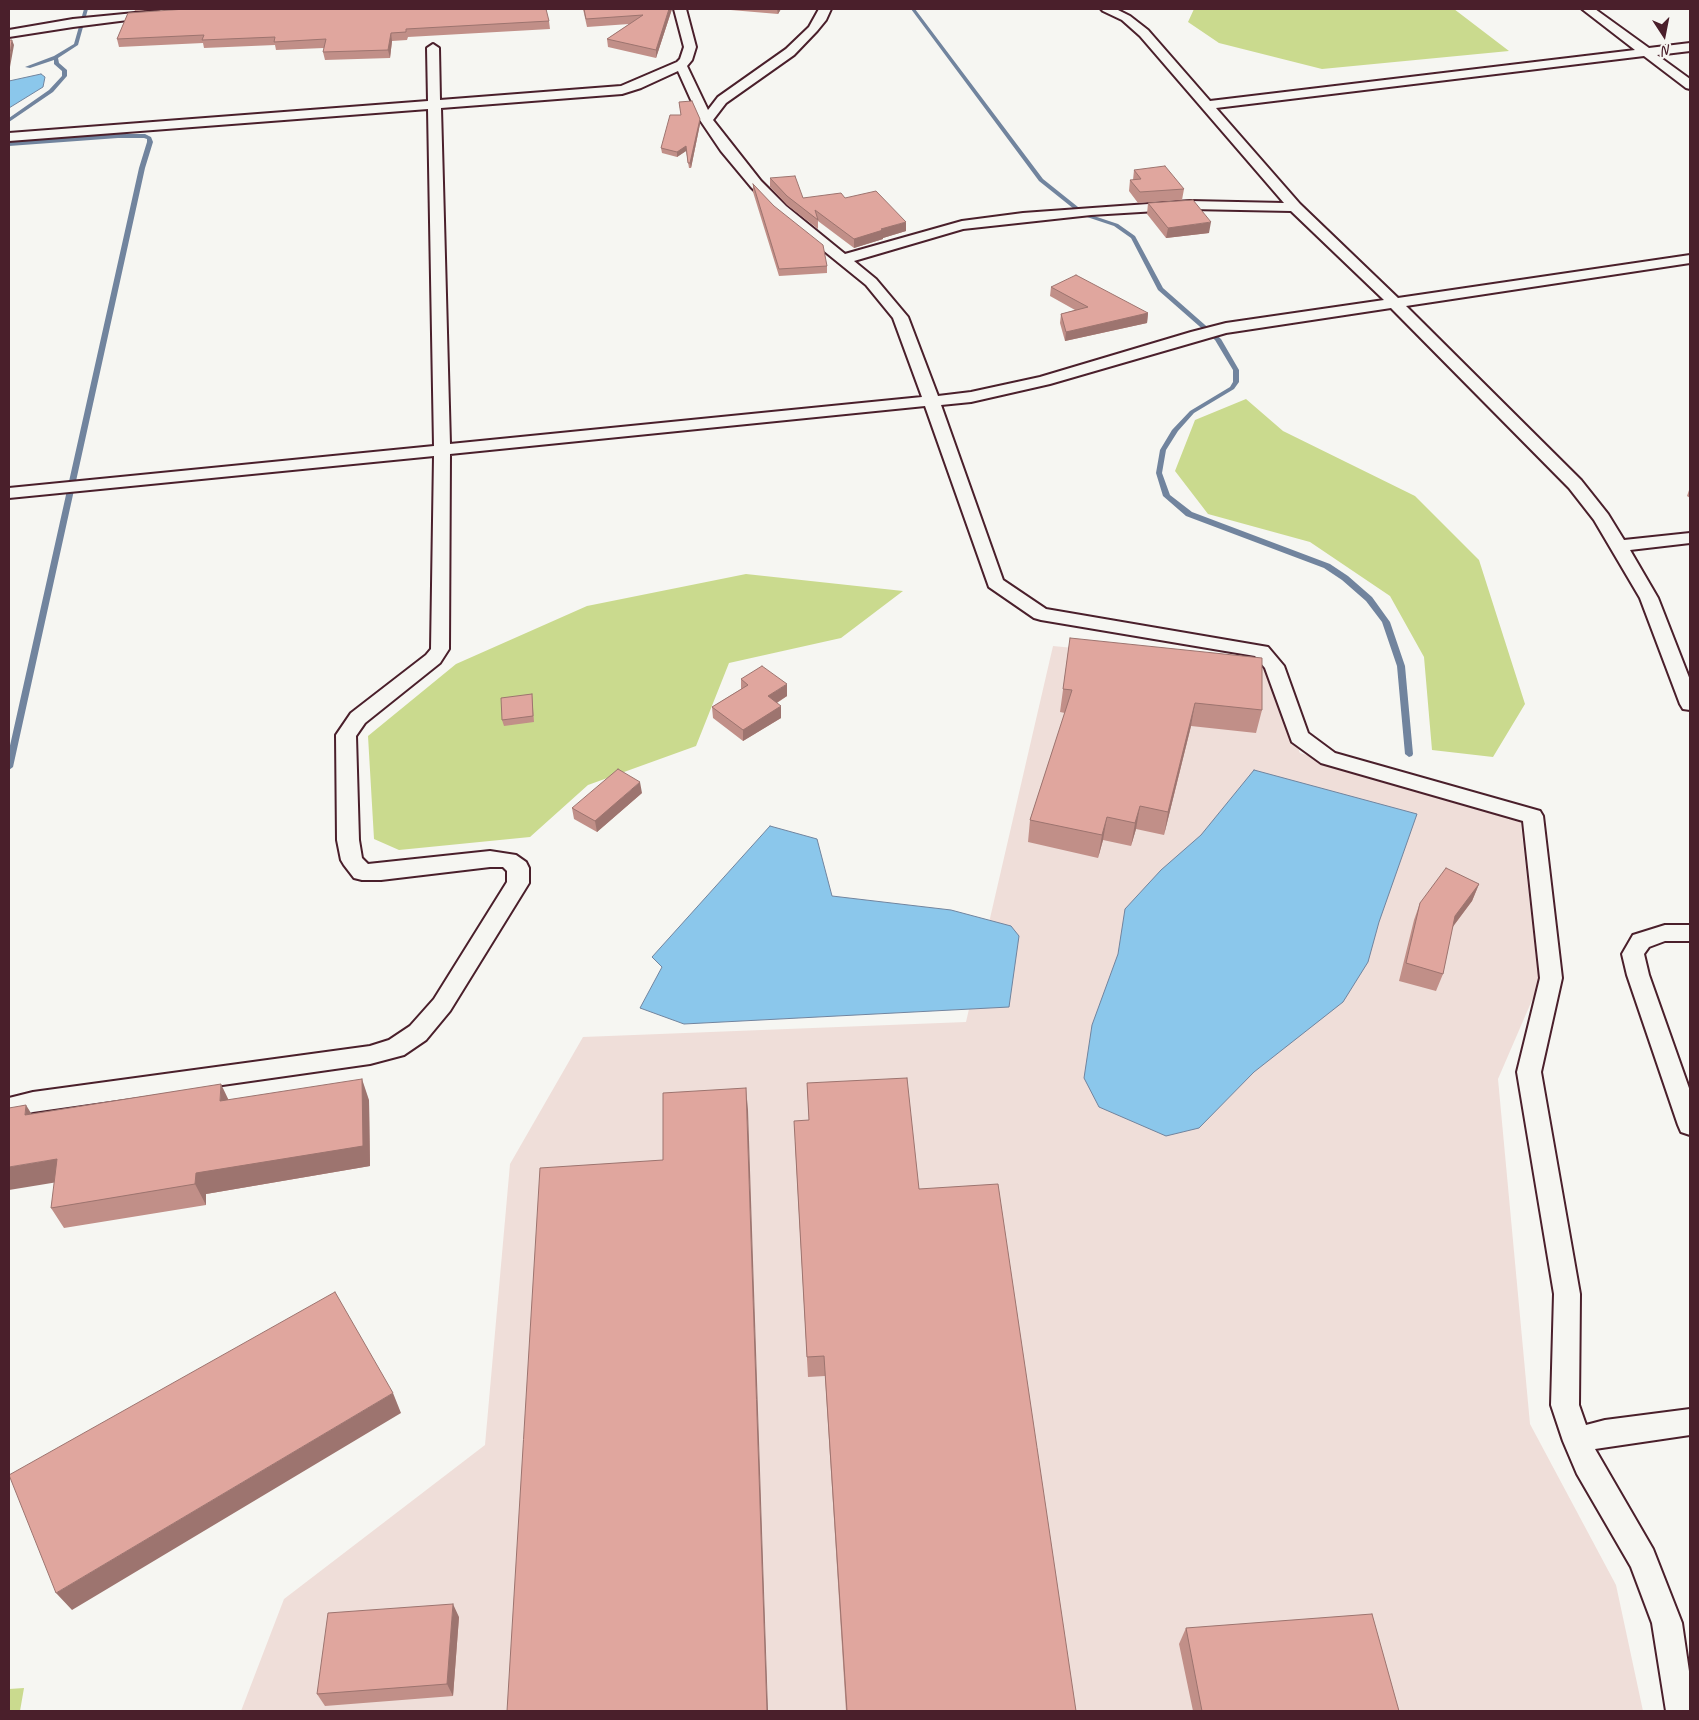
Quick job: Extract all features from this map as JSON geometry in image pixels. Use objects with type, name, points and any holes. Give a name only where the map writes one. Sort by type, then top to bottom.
[{"type":"street","points":[[9,137],[622,90],[637,86],[681,65],[686,60],[690,47],[680,9]]},
{"type":"street","points":[[706,120],[722,100],[790,52],[813,29],[825,9]]},
{"type":"street","points":[[1106,9],[1126,18],[1144,33],[1295,207],[1394,302],[1575,484],[1602,518],[1649,598],[1690,704]]},
{"type":"street","points":[[1588,9],[1690,84]]},
{"type":"street","points":[[9,34],[73,23],[164,13]]},
{"type":"street","points":[[1206,105],[1690,47]]},
{"type":"street","points":[[9,1108],[33,1102],[370,1055],[396,1048],[418,1033],[442,1005],[518,883],[518,868],[508,860],[490,859],[381,872],[362,872],[352,860],[348,840],[346,735],[358,718],[433,660],[440,649],[442,450],[432,104],[433,48]]},
{"type":"street","points":[[681,65],[706,120],[756,184],[781,209],[844,258],[871,282],[900,317],[996,583],[1041,614],[1261,651],[1274,666],[1299,737],[1328,758],[1533,816],[1551,978],[1529,1072],[1567,1294],[1565,1405],[1587,1464],[1643,1559],[1667,1623],[1679,1706],[1682,1711]]},
{"type":"street","points":[[844,258],[962,225],[1072,212],[1190,205],[1295,207]]},
{"type":"street","points":[[9,493],[971,397],[1044,382],[1196,334],[1226,328],[1690,259]]},
{"type":"street","points":[[1620,546],[1690,538]]},
{"type":"street","points":[[1690,933],[1665,933],[1641,941],[1633,954],[1638,975],[1690,1125]]},
{"type":"street","points":[[1577,1441],[1605,1433],[1690,1422]]},
{"type":"shaded area","points":[[1053,646],[1266,667],[1300,753],[1520,817],[1539,984],[1498,1079],[1530,1424],[1616,1585],[1643,1711],[241,1711],[284,1599],[485,1445],[510,1164],[583,1037],[966,1022]]},
{"type":"green space","points":[[1194,9],[1454,9],[1509,51],[1322,69],[1219,43],[1188,22]]},
{"type":"green space","points":[[1246,399],[1283,431],[1415,496],[1479,560],[1525,704],[1493,757],[1432,750],[1424,657],[1390,596],[1310,542],[1208,514],[1175,471],[1195,420]]},
{"type":"green space","points":[[746,574],[903,591],[841,638],[729,663],[696,746],[588,785],[530,837],[399,850],[374,839],[368,736],[456,664],[587,606]]},
{"type":"green space","points":[[24,1688],[20,1711],[9,1711],[9,1689]]},
{"type":"water","points":[[41,74],[45,77],[43,87],[9,108],[9,81]]},
{"type":"water","points":[[1254,770],[1417,814],[1379,922],[1368,962],[1343,1002],[1254,1072],[1199,1128],[1166,1136],[1099,1107],[1084,1078],[1092,1025],[1118,954],[1125,909],[1161,870],[1201,835]]},
{"type":"water","points":[[770,826],[817,839],[832,896],[951,910],[1011,926],[1019,936],[1009,1007],[684,1024],[640,1008],[662,967],[652,957]]},
{"type":"building","points":[[186,9],[546,9],[549,21],[406,29],[406,32],[391,33],[388,50],[323,52],[326,39],[274,42],[275,37],[202,40],[204,35],[117,39],[128,13]]},
{"type":"building","points":[[584,9],[669,9],[656,50],[607,39],[643,15],[586,19]]},
{"type":"building","points":[[9,40],[12,40],[9,61]]},
{"type":"building","points":[[692,101],[700,119],[690,163],[688,163],[686,146],[677,152],[661,148],[670,115],[681,115],[679,102]]},
{"type":"building","points":[[1165,166],[1184,189],[1140,192],[1130,180],[1141,179],[1134,170]]},
{"type":"building","points":[[795,176],[803,198],[841,193],[845,198],[876,191],[906,222],[854,239],[815,210],[818,220],[787,196],[770,178]]},
{"type":"building","points":[[753,184],[774,206],[823,245],[827,266],[779,269]]},
{"type":"building","points":[[1193,200],[1211,222],[1168,228],[1148,203]]},
{"type":"building","points":[[1076,275],[1148,313],[1066,332],[1061,314],[1088,307],[1051,287]]},
{"type":"building","points":[[1070,638],[1262,658],[1262,710],[1195,703],[1168,812],[1140,806],[1135,823],[1107,817],[1102,835],[1030,820],[1072,690],[1063,689]]},
{"type":"building","points":[[762,666],[787,684],[768,696],[781,706],[743,730],[712,707],[748,685],[741,679]]},
{"type":"building","points":[[532,694],[533,716],[502,720],[501,698]]},
{"type":"building","points":[[618,769],[640,782],[595,821],[572,808]]},
{"type":"building","points":[[1446,868],[1479,884],[1455,916],[1443,974],[1406,963],[1420,903]]},
{"type":"building","points":[[907,1078],[919,1189],[998,1184],[1076,1711],[847,1711],[824,1356],[807,1357],[794,1121],[809,1120],[807,1083]]},
{"type":"building","points":[[362,1079],[363,1146],[196,1173],[195,1184],[51,1208],[57,1159],[9,1167],[9,1108],[26,1105],[25,1115],[221,1084],[220,1101]]},
{"type":"building","points":[[746,1088],[767,1711],[507,1711],[540,1168],[663,1160],[663,1093]]},
{"type":"building","points":[[335,1292],[393,1393],[56,1593],[9,1475]]},
{"type":"building","points":[[453,1604],[447,1684],[317,1694],[328,1613]]},
{"type":"building","points":[[1372,1614],[1399,1711],[1202,1711],[1186,1628]]},
{"type":"waterway","points":[[56,57],[76,45],[86,9]]},
{"type":"waterway","points":[[913,9],[1041,180],[1076,208],[1089,216],[1116,225],[1133,237],[1160,289],[1218,339],[1236,370],[1236,382],[1232,388],[1192,412],[1175,430],[1163,450],[1159,473],[1167,496],[1189,514],[1327,566],[1345,578],[1369,599],[1386,622],[1401,666],[1409,754]]},
{"type":"waterway","points":[[9,120],[51,91],[64,76],[64,70],[56,63],[56,57]]},
{"type":"waterway","points":[[28,67],[56,57]]},
{"type":"waterway","points":[[9,144],[118,136],[145,136],[149,138],[150,142],[142,168],[9,767]]}]
